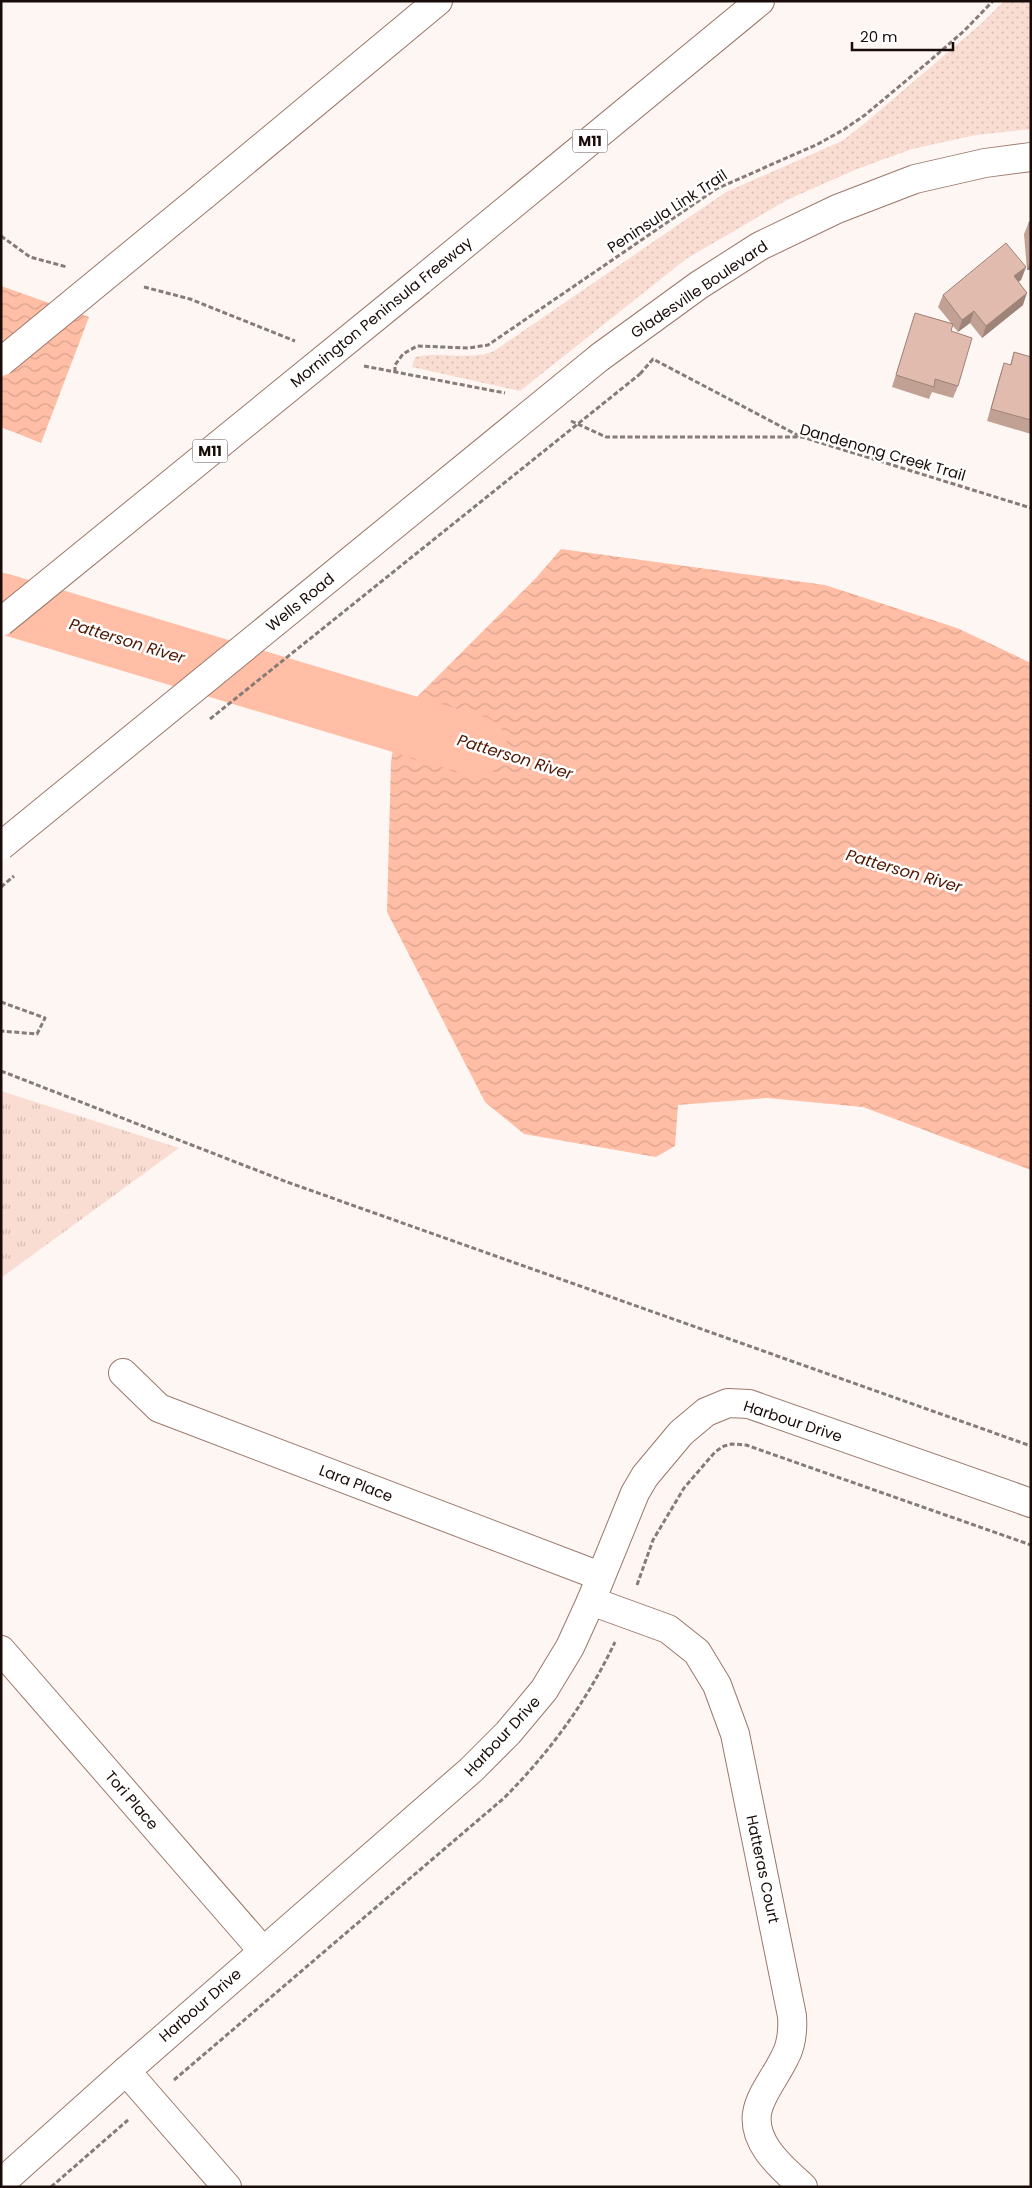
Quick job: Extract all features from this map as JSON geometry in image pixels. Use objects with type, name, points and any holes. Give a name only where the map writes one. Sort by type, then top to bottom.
[{"type":"main road","points":[[1,362],[438,1]]},
{"type":"main road","name":"Mornington Peninsula Freeway","points":[[1,622],[760,1]]},
{"type":"main road","name":"Gladesville Boulevard","points":[[600,357],[699,285],[760,246],[837,209],[915,179],[985,163],[1031,157]]},
{"type":"main road","name":"Wells Road","points":[[1,846],[600,357]]},
{"type":"main road","name":"Lara Place","points":[[123,1373],[159,1408],[600,1576]]},
{"type":"main road","name":"Harbour Drive","points":[[1,2183],[126,2070],[471,1770],[508,1733],[544,1690],[570,1647],[591,1602],[634,1493],[667,1447],[706,1412],[728,1403],[749,1404],[1031,1502]]},
{"type":"main road","name":"Hatteras Court","points":[[591,1602],[668,1629],[697,1652],[717,1685],[735,1734],[792,2016],[793,2032],[790,2045],[761,2097],[757,2109],[756,2125],[768,2151],[804,2187]]},
{"type":"main road","name":"Tori Place","points":[[1,1650],[263,1951]]},
{"type":"main road","points":[[126,2070],[227,2187]]},
{"type":"path","name":"Peninsula Link Trail","points":[[395,372],[395,365],[403,354],[417,346],[468,348],[488,345],[716,189],[843,130],[865,115],[926,64],[964,31],[993,1]]},
{"type":"path","points":[[1,236],[30,257]]},
{"type":"path","points":[[204,724],[640,374],[653,359],[802,437]]},
{"type":"path","name":"Dandenong Creek Trail","points":[[606,437],[802,437],[1031,508]]},
{"type":"path","points":[[1,887],[17,874]]},
{"type":"path","points":[[1,1002],[46,1018],[37,1034],[1,1031]]},
{"type":"path","points":[[1,1071],[287,1182],[1031,1446]]},
{"type":"path","points":[[637,1586],[653,1540],[684,1488],[715,1452],[732,1444],[746,1445],[1031,1546]]},
{"type":"path","points":[[168,2086],[504,1798],[527,1775],[565,1729],[592,1687],[618,1636]]},
{"type":"path","points":[[51,2187],[135,2114]]},
{"type":"green space","points":[[1004,1],[1031,1],[1031,129],[976,135],[912,149],[857,169],[787,200],[686,259],[520,391],[412,367],[415,357],[425,355],[465,356],[494,351],[726,192],[842,141],[982,23]]},
{"type":"green space","points":[[1,1091],[179,1148],[1,1278]]},
{"type":"water","points":[[1,286],[89,317],[41,443],[1,427]]},
{"type":"water","points":[[561,549],[825,585],[957,628],[1031,663],[1031,1170],[863,1107],[767,1098],[678,1105],[675,1146],[656,1157],[524,1134],[485,1102],[387,912],[391,762],[398,716],[535,579]]},
{"type":"building","points":[[1029,222],[1031,222],[1031,250]]},
{"type":"building","points":[[1006,243],[1026,267],[1014,276],[1027,293],[986,326],[974,311],[962,320],[943,295]]},
{"type":"building","points":[[915,313],[953,324],[951,331],[972,338],[958,386],[935,379],[934,387],[896,375]]},
{"type":"building","points":[[1014,352],[1031,357],[1031,420],[991,409],[1004,363],[1011,365]]},
{"type":"waterway","name":"Patterson River","points":[[1,603],[477,746]]}]
